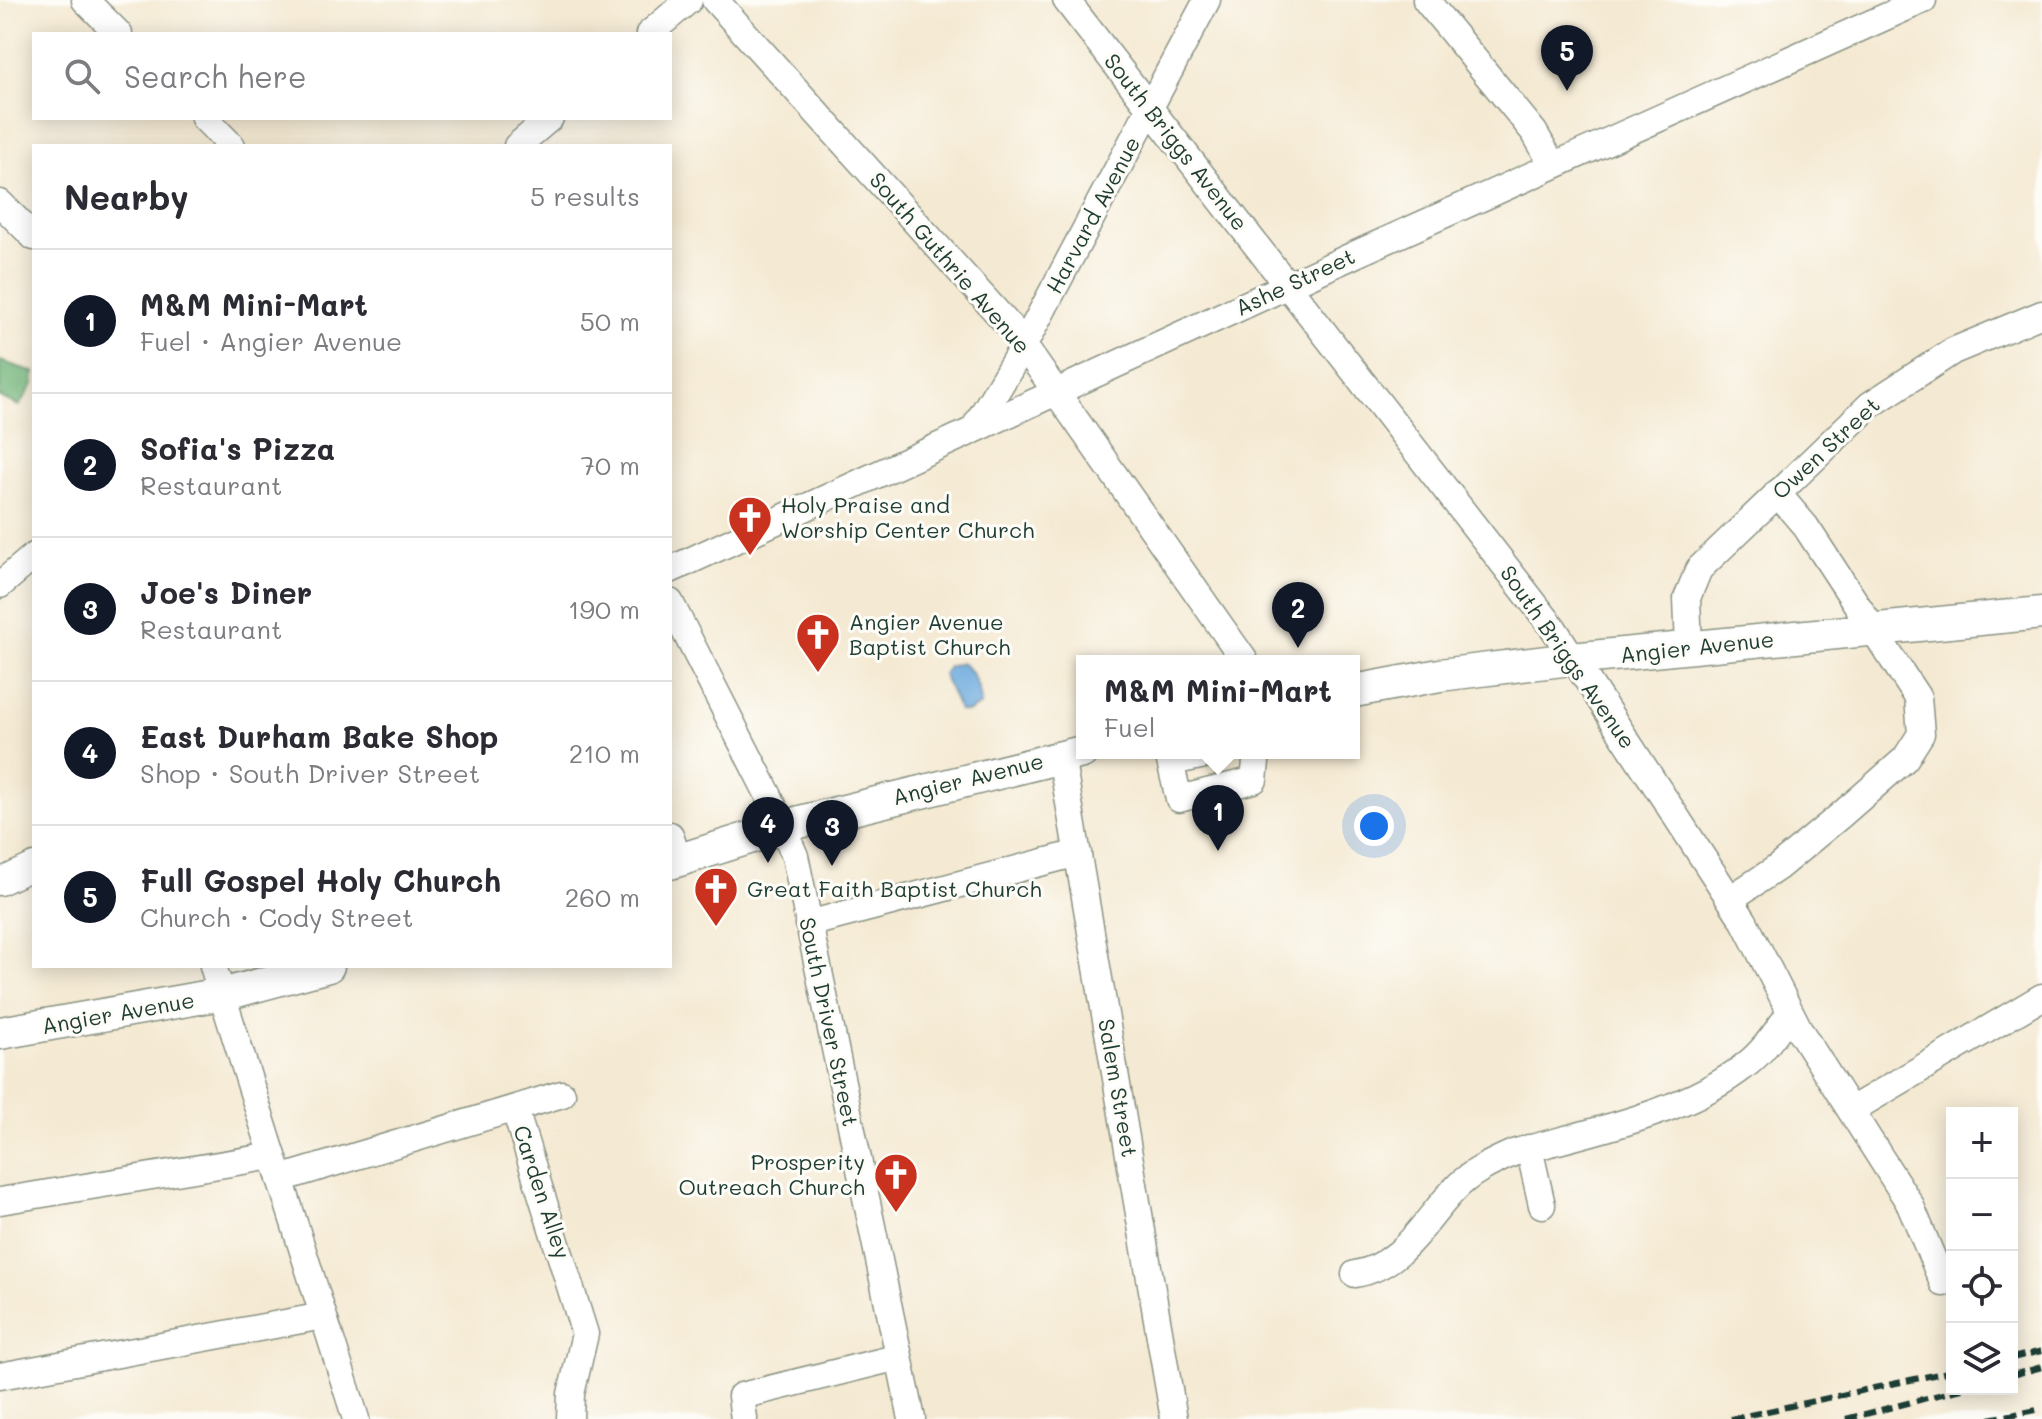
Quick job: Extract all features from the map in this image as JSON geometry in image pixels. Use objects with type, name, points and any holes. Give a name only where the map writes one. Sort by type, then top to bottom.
[{"type":"main road","name":"Angier Avenue","points":[[1360,690],[1440,675],[1571,659],[2042,613]]},
{"type":"main road","name":"Angier Avenue","points":[[673,853],[1072,754]]},
{"type":"main road","name":"Angier Avenue","points":[[0,1033],[216,980],[312,968]]},
{"type":"street","points":[[85,0],[117,32]]},
{"type":"street","points":[[651,32],[689,0]]},
{"type":"street","name":"South Guthrie Avenue","points":[[715,0],[1024,345],[1241,655]]},
{"type":"street","name":"South Briggs Avenue","points":[[1066,0],[1544,616],[1730,899],[1790,1013],[1910,1204],[1943,1283]]},
{"type":"street","name":"Harvard Avenue","points":[[975,427],[1024,345],[1207,0]]},
{"type":"street","points":[[1426,0],[1534,132],[1553,165]]},
{"type":"street","name":"Ashe Street","points":[[672,569],[1054,391],[1923,0]]},
{"type":"street","points":[[206,120],[230,144]]},
{"type":"street","points":[[519,144],[548,120]]},
{"type":"street","points":[[0,203],[32,235]]},
{"type":"street","name":"Owen Street","points":[[1689,648],[1687,598],[1699,569],[1858,414],[1953,351],[2042,314]]},
{"type":"street","points":[[1730,899],[1777,868],[1905,759],[1921,734],[1923,722],[1918,698],[1806,527],[1777,493]]},
{"type":"street","points":[[0,585],[32,558]]},
{"type":"street","name":"South Driver Street","points":[[672,606],[784,827],[795,856],[912,1419]]},
{"type":"street","name":"Salem Street","points":[[1072,754],[1078,853],[1174,1419]]},
{"type":"street","points":[[1170,759],[1179,799],[1254,780],[1256,759]]},
{"type":"street","points":[[808,924],[1078,853]]},
{"type":"street","points":[[0,882],[32,867]]},
{"type":"street","points":[[216,980],[356,1419]]},
{"type":"street","points":[[1853,1109],[2042,997]]},
{"type":"street","points":[[1355,1274],[1369,1271],[1399,1252],[1423,1231],[1455,1187],[1490,1164],[1529,1148],[1665,1109],[1712,1088],[1750,1063],[1790,1013]]},
{"type":"street","points":[[515,1110],[562,1094]]},
{"type":"street","name":"Carden Alley","points":[[0,1201],[277,1167],[515,1110],[585,1334],[571,1394],[570,1419]]},
{"type":"street","points":[[1529,1148],[1542,1205]]},
{"type":"street","points":[[0,1376],[323,1316]]},
{"type":"street","points":[[744,1419],[741,1396],[899,1357]]},
{"type":"green space","points":[[0,361],[32,371],[32,386],[19,406],[0,397]]},
{"type":"water","points":[[961,663],[973,675],[981,700],[981,705],[968,712],[959,711],[943,674],[948,667]]},
{"type":"railway","points":[[2018,1357],[2042,1351]]},
{"type":"railway","points":[[2018,1373],[2042,1367]]},
{"type":"railway","points":[[1731,1419],[1946,1372]]},
{"type":"railway","points":[[1846,1419],[1946,1393]]},
{"type":"railway","points":[[1989,1419],[2042,1409]]},
{"type":"place","name":"Full Gospel Holy Church","points":[[1567,91]]},
{"type":"place","name":"Holy Praise and Worship Center Church","points":[[750,557]]},
{"type":"place","name":"Sofia's Pizza","points":[[1298,648]]},
{"type":"place","name":"Angier Avenue Baptist Church","points":[[818,674]]},
{"type":"place","name":"M&M Mini-Mart","points":[[1218,851]]},
{"type":"place","name":"East Durham Bake Shop","points":[[768,863]]},
{"type":"place","name":"Joe's Diner","points":[[832,866]]},
{"type":"place","name":"Great Faith Baptist Church","points":[[716,928]]},
{"type":"place","name":"Prosperity Outreach Church","points":[[896,1214]]}]
